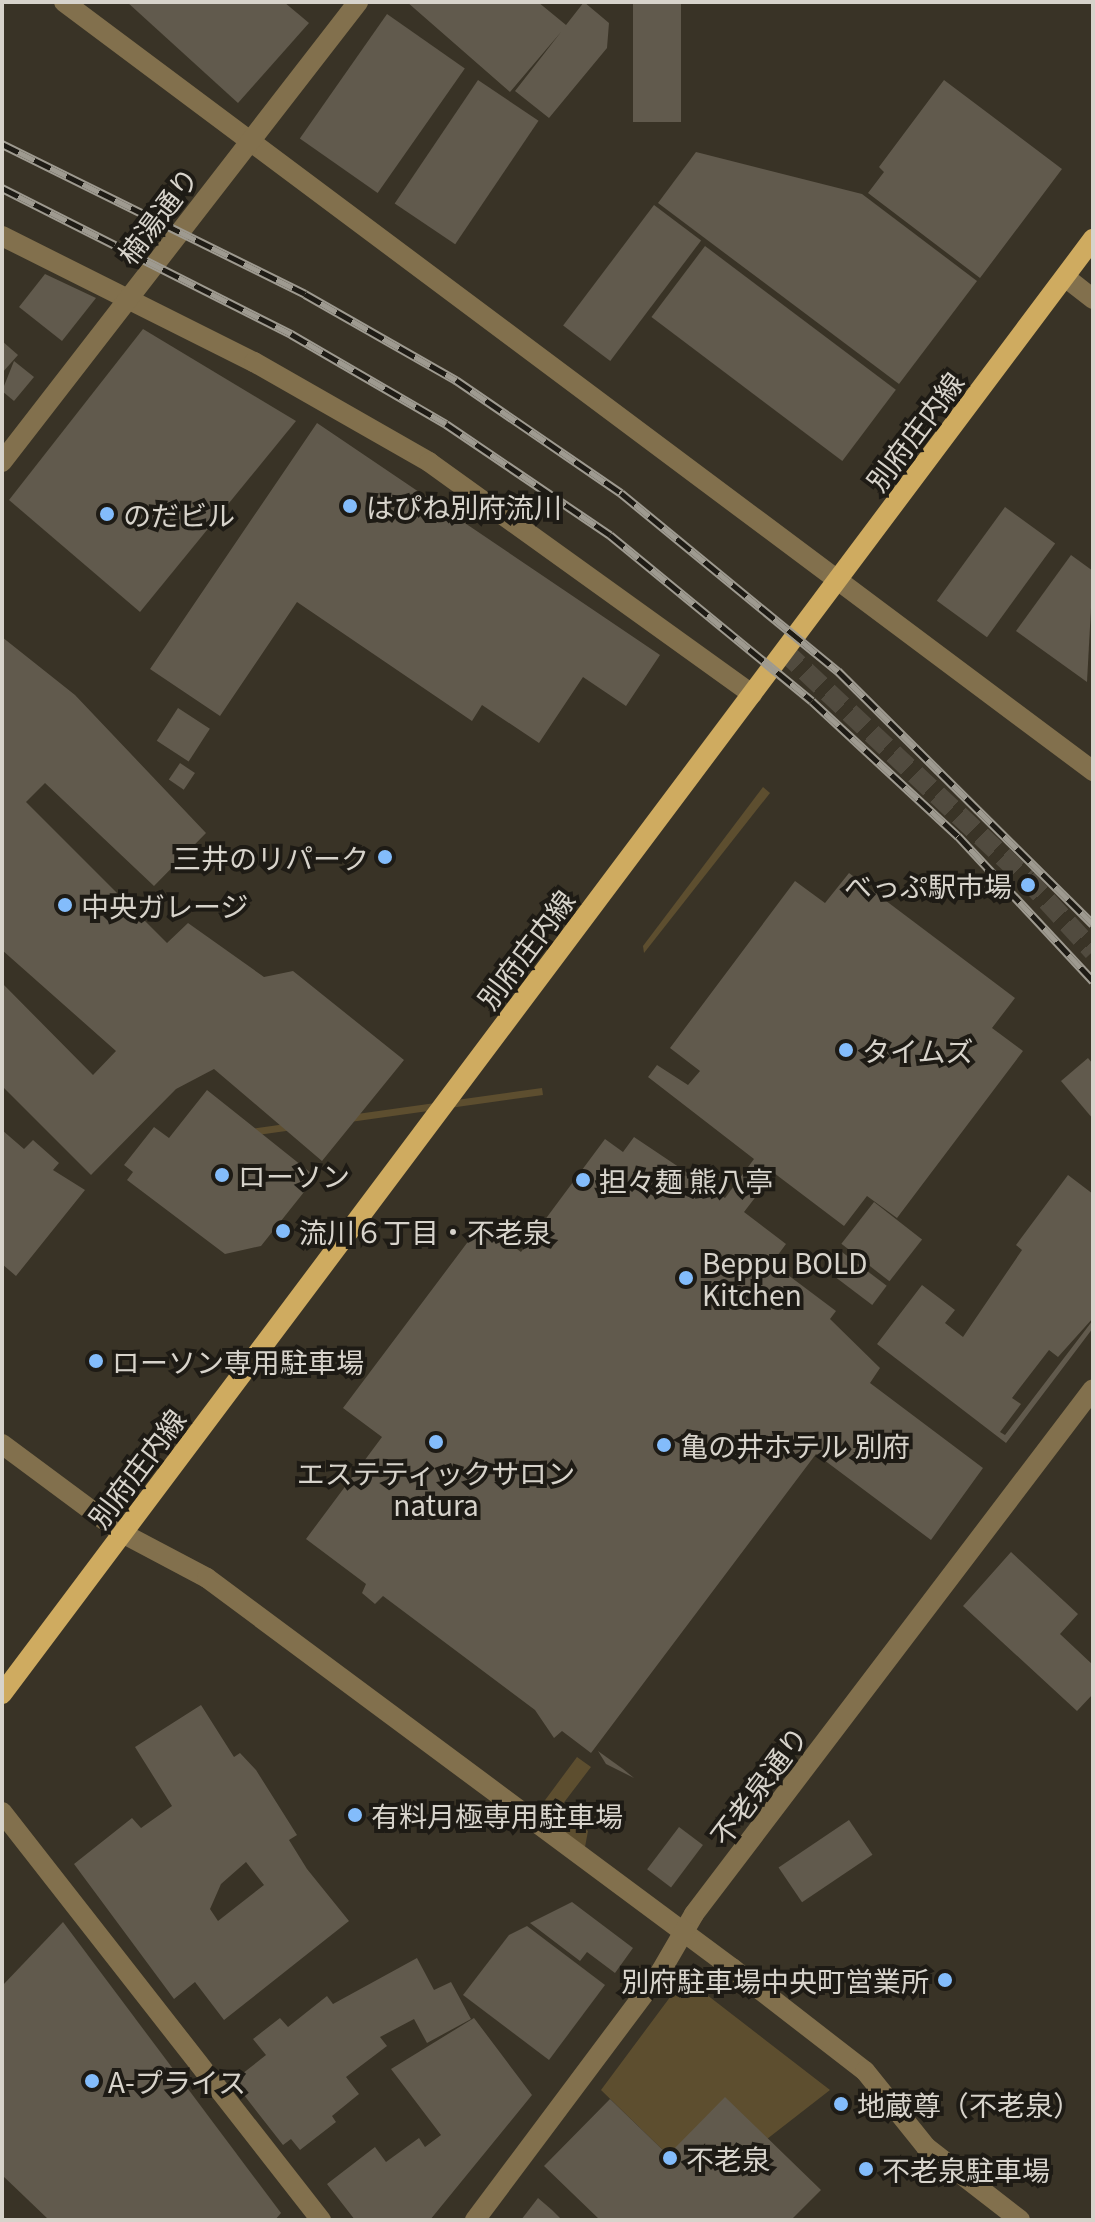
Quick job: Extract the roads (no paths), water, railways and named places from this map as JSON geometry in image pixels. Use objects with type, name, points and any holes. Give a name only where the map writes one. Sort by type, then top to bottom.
[{"type":"main road","name":"別府庄内線","points":[[2,1694],[1093,239]]},
{"type":"street","points":[[64,2],[839,577],[1093,771]]},
{"type":"street","name":"楠湯通り","points":[[2,462],[358,2]]},
{"type":"street","points":[[2,236],[131,297],[429,462],[752,694]]},
{"type":"street","points":[[1065,277],[1093,299]]},
{"type":"street","name":"不老泉通り","points":[[475,2220],[683,1934],[1093,1389]]},
{"type":"street","points":[[2,1444],[122,1533],[207,1578],[865,2071],[926,2147],[1016,2219]]},
{"type":"street","points":[[2,1812],[321,2220]]},
{"type":"tunnel","points":[[784,651],[1027,879],[1093,951]]},
{"type":"railway","points":[[2,144],[305,294],[456,380],[621,493],[838,671],[1093,924]]},
{"type":"railway","points":[[2,188],[291,334],[446,424],[610,535],[812,701],[958,836],[1093,981]]},
{"type":"place","name":"はぴね別府流川","points":[[350,506]]},
{"type":"place","name":"のだビル","points":[[107,514]]},
{"type":"place","name":"三井のリパーク","points":[[385,857]]},
{"type":"place","name":"べっぷ駅市場","points":[[1028,885]]},
{"type":"place","name":"中央ガレージ","points":[[65,905]]},
{"type":"place","name":"タイムズ","points":[[846,1050]]},
{"type":"place","name":"ローソン","points":[[222,1175]]},
{"type":"place","name":"担々麺 熊八亭","points":[[583,1180]]},
{"type":"place","name":"流川６丁目・不老泉","points":[[283,1231]]},
{"type":"place","name":"Beppu BOLD Kitchen","points":[[686,1278]]},
{"type":"place","name":"ローソン専用駐車場","points":[[96,1361]]},
{"type":"place","name":"エステティックサロン natura","points":[[436,1442]]},
{"type":"place","name":"亀の井ホテル 別府","points":[[664,1445]]},
{"type":"place","name":"有料月極専用駐車場","points":[[355,1815]]},
{"type":"place","name":"別府駐車場中央町営業所","points":[[945,1980]]},
{"type":"place","name":"A-プライス","points":[[92,2081]]},
{"type":"place","name":"地蔵尊（不老泉）","points":[[841,2104]]},
{"type":"place","name":"不老泉","points":[[670,2158]]},
{"type":"place","name":"不老泉駐車場","points":[[866,2169]]}]
